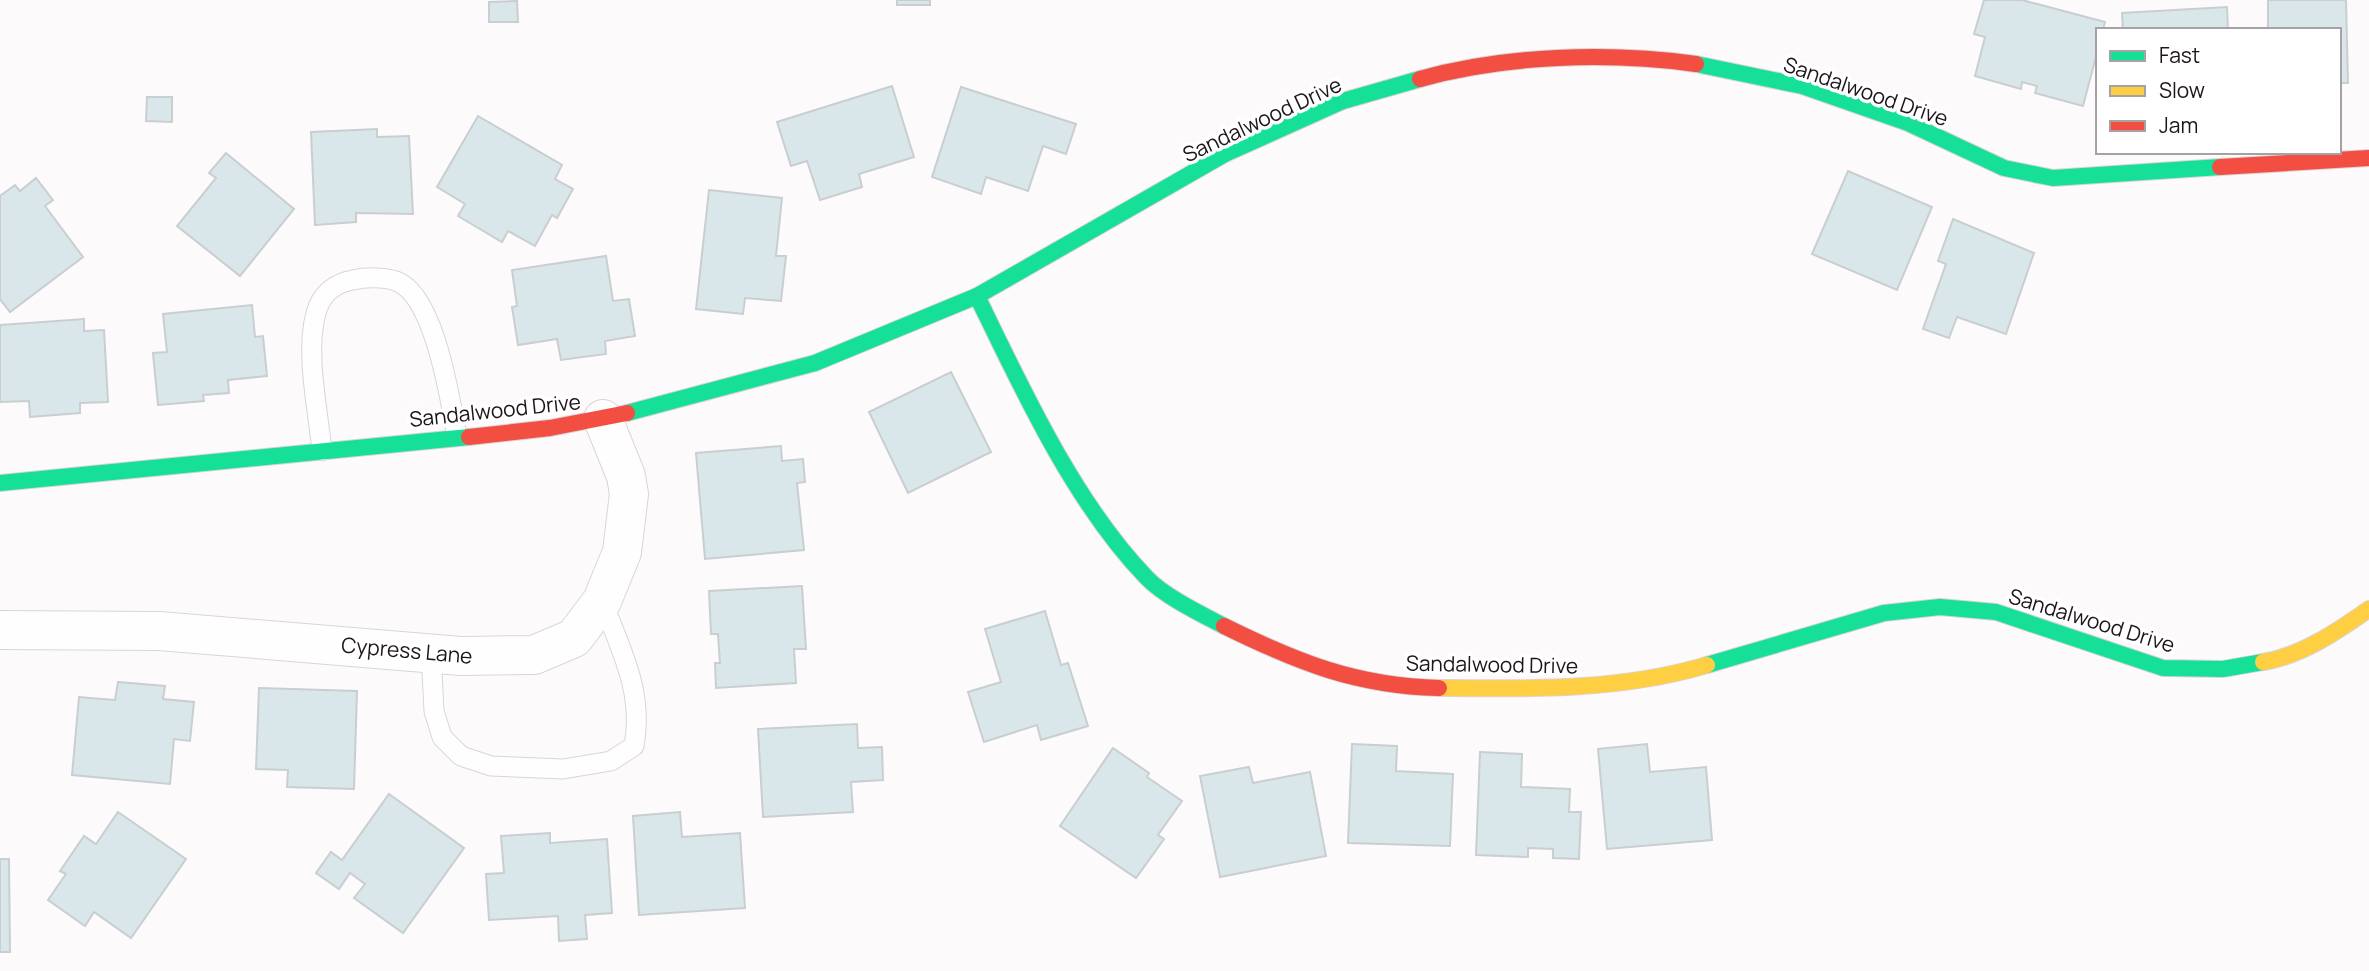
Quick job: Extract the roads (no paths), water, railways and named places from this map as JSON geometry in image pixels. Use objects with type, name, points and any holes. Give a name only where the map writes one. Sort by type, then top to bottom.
[{"type":"street","name":"Sandalwood Drive","points":[[0,483],[145,471],[550,428],[603,419],[815,363],[977,296],[1225,154],[1343,101],[1460,68],[1572,58],[1693,64],[1802,86],[1908,123],[2004,167],[2053,178],[2369,158]]},
{"type":"street","name":"Sandalwood Drive","points":[[977,296],[1017,379],[1088,503],[1148,580],[1205,616],[1286,657],[1354,679],[1435,688],[1551,689],[1616,683],[1677,674],[1884,613],[1940,607],[1996,612],[2163,668],[2223,669],[2277,660],[2336,632],[2369,609]]},
{"type":"street","name":"Cypress Lane","points":[[0,630],[185,632],[431,653],[534,655],[574,638],[602,601],[622,552],[629,503],[626,476],[603,419]]},
{"type":"lane","points":[[321,451],[311,333],[316,310],[328,290],[343,282],[364,278],[397,281],[413,295],[437,338],[457,436]]},
{"type":"lane","points":[[431,653],[434,711],[442,737],[461,756],[491,766],[563,769],[611,761],[634,746],[636,695],[630,671],[602,601]]}]
